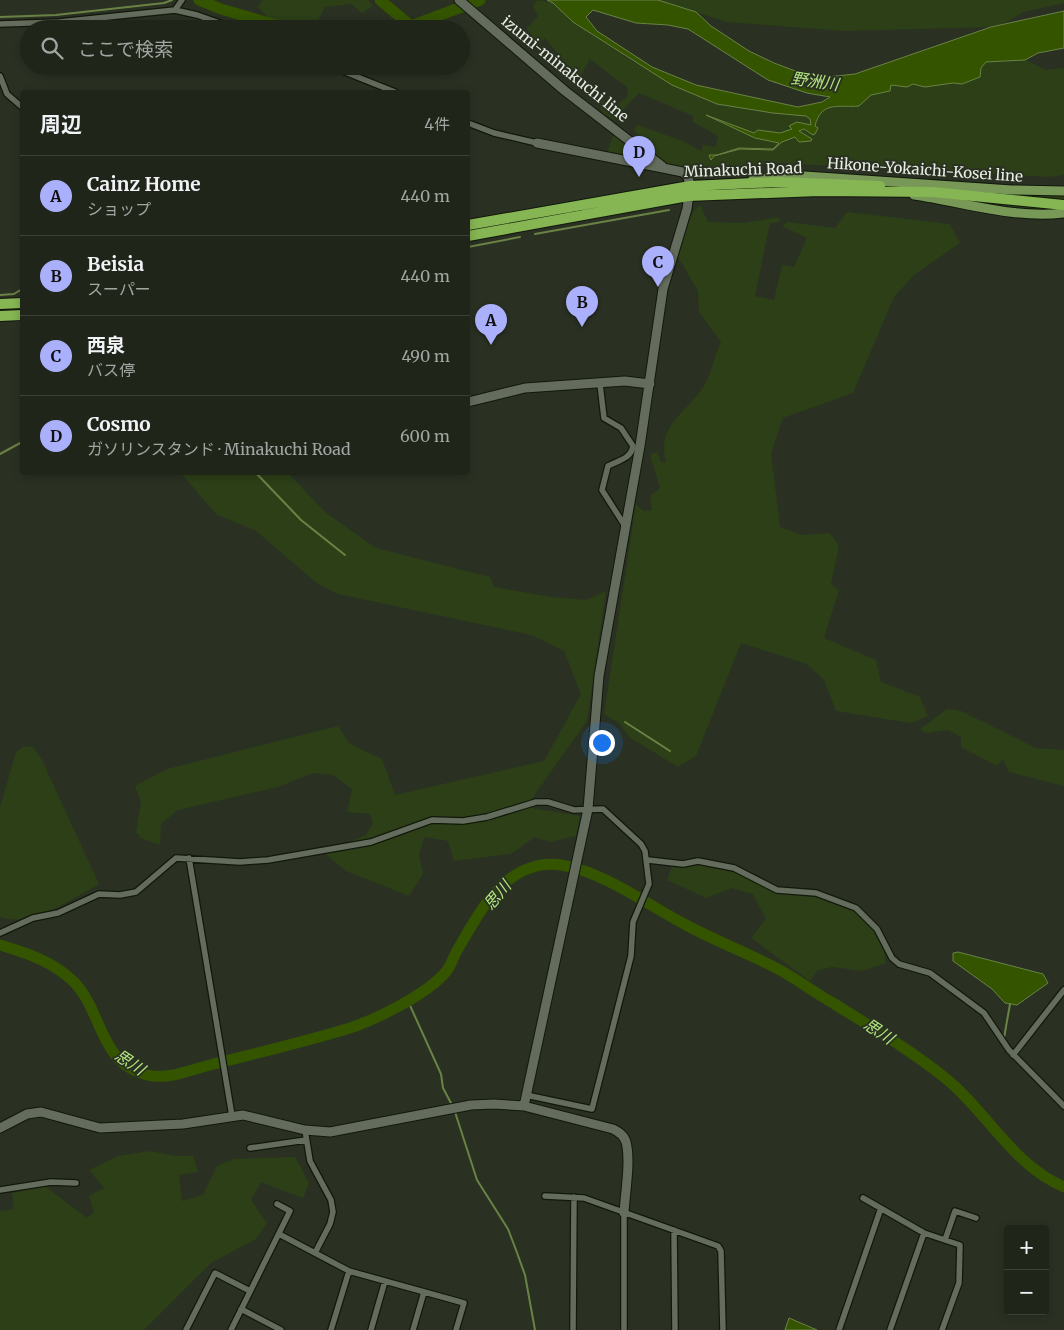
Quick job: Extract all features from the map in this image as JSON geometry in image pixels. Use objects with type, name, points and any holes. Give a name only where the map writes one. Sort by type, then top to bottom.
[{"type":"highway","name":"Minakuchi Road","points":[[470,236],[726,183],[841,184],[933,192]]},
{"type":"highway","name":"Minakuchi Road","points":[[470,226],[689,191],[933,192],[1064,205]]},
{"type":"highway","points":[[0,304],[20,303]]},
{"type":"highway","points":[[0,316],[20,315]]},
{"type":"main road","name":"Hikone-Yokaichi-Kosei line","points":[[726,183],[782,176],[805,176],[1027,191],[1064,191]]},
{"type":"main road","name":"Hikone-Yokaichi-Kosei line","points":[[883,192],[938,199],[1017,214],[1040,216],[1064,213]]},
{"type":"street","name":"izumi-minakuchi line","points":[[459,0],[663,168],[683,172],[688,177],[689,191]]},
{"type":"street","points":[[175,10],[180,2]]},
{"type":"street","points":[[78,20],[175,10],[211,20]]},
{"type":"street","points":[[0,24],[20,23]]},
{"type":"street","points":[[352,75],[390,90]]},
{"type":"street","points":[[0,76],[3,93],[20,106]]},
{"type":"street","points":[[470,124],[494,133],[537,143],[663,168]]},
{"type":"street","points":[[524,1106],[588,809],[599,676],[637,446],[650,384],[663,289],[687,209],[689,191]]},
{"type":"street","points":[[470,402],[525,388],[625,381],[650,384]]},
{"type":"street","points":[[600,384],[604,418],[621,428],[637,446]]},
{"type":"street","points":[[625,526],[602,490],[608,466],[628,458],[637,446]]},
{"type":"street","points":[[0,933],[33,918],[58,913],[99,894],[120,895],[136,892],[176,858],[240,862],[268,860],[348,847],[389,837],[432,820],[463,821],[536,802],[548,802],[574,810],[602,809],[641,844],[648,860],[649,884],[633,922],[631,956],[592,1109],[526,1095]]},
{"type":"street","points":[[189,858],[220,1054],[226,1072],[232,1116]]},
{"type":"street","points":[[648,860],[683,864],[698,861],[734,868],[777,890],[816,893],[856,908],[876,928],[892,958],[900,964],[930,973],[984,1013],[1013,1055],[1064,1106]]},
{"type":"street","points":[[1013,1055],[1064,990]]},
{"type":"street","points":[[0,1128],[27,1114],[41,1112],[100,1128],[118,1129],[183,1124],[232,1116],[255,1117],[305,1130],[330,1132],[471,1105],[524,1106],[613,1129],[621,1133],[626,1141],[627,1155],[624,1213],[624,1330]]},
{"type":"street","points":[[305,1130],[310,1161],[331,1200],[333,1212],[330,1224],[315,1253]]},
{"type":"street","points":[[250,1148],[306,1140]]},
{"type":"street","points":[[0,1190],[51,1182],[76,1183]]},
{"type":"street","points":[[545,1196],[584,1198],[718,1246],[721,1251],[723,1330]]},
{"type":"street","points":[[573,1330],[574,1197]]},
{"type":"street","points":[[863,1198],[924,1233],[960,1245],[959,1283],[942,1330]]},
{"type":"street","points":[[231,1330],[290,1212],[277,1204]]},
{"type":"street","points":[[839,1330],[882,1208]]},
{"type":"street","points":[[945,1240],[955,1211],[976,1218]]},
{"type":"street","points":[[674,1230],[675,1330]]},
{"type":"street","points":[[890,1330],[924,1233]]},
{"type":"street","points":[[278,1234],[349,1271],[464,1303],[458,1329]]},
{"type":"street","points":[[331,1330],[349,1271]]},
{"type":"street","points":[[186,1330],[215,1273],[250,1291]]},
{"type":"street","points":[[371,1330],[385,1281]]},
{"type":"street","points":[[412,1330],[424,1292]]},
{"type":"street","points":[[241,1309],[281,1330]]},
{"type":"shaded area","points":[[263,0],[368,0],[373,6],[362,13],[351,4],[325,7],[318,20],[270,20],[258,7]]},
{"type":"shaded area","points":[[537,0],[553,3],[573,22],[632,61],[754,108],[773,113],[806,116],[814,126],[822,112],[827,109],[832,107],[859,106],[871,95],[890,91],[891,85],[907,87],[913,84],[925,87],[953,83],[962,84],[986,62],[1025,60],[1046,70],[1064,68],[1064,175],[1049,177],[779,163],[710,171],[710,168],[698,170],[676,167],[648,148],[634,130],[637,125],[683,141],[701,151],[703,145],[716,147],[718,136],[693,122],[693,116],[639,93],[614,120],[602,112],[599,103],[603,100],[614,107],[627,97],[628,88],[590,59],[579,79],[545,38],[532,50],[527,46],[533,39],[527,28],[538,16],[533,6]]},
{"type":"shaded area","points":[[658,0],[1064,0],[1064,3],[1023,12],[1005,23],[991,27],[845,31],[727,22]]},
{"type":"shaded area","points":[[614,133],[630,145],[635,153],[630,159],[607,153]]},
{"type":"shaded area","points":[[997,192],[1064,196],[1064,212],[1040,214],[939,196]]},
{"type":"shaded area","points":[[700,205],[708,222],[744,223],[779,217],[780,222],[770,223],[755,296],[774,300],[782,265],[794,267],[807,238],[782,226],[787,222],[835,228],[847,212],[950,224],[960,243],[914,275],[894,297],[853,393],[783,418],[771,453],[780,527],[802,535],[830,533],[839,546],[831,584],[839,590],[824,638],[876,660],[881,682],[920,697],[928,716],[911,723],[836,711],[824,680],[807,664],[741,643],[696,756],[678,767],[629,737],[619,723],[604,714],[636,504],[643,511],[652,510],[650,496],[660,488],[650,455],[657,452],[661,462],[666,462],[665,438],[669,429],[704,386],[721,342],[699,312],[698,291],[677,255],[693,212]]},
{"type":"shaded area","points":[[183,475],[290,475],[325,512],[376,548],[490,577],[494,587],[552,597],[586,600],[606,591],[587,721],[526,807],[580,816],[576,836],[550,842],[535,837],[511,854],[454,861],[448,841],[424,837],[419,855],[423,874],[409,896],[346,871],[324,853],[366,835],[373,823],[370,814],[347,812],[352,789],[333,775],[313,773],[278,787],[178,810],[161,824],[160,845],[141,838],[136,832],[141,802],[135,786],[167,769],[338,726],[350,744],[382,759],[395,795],[544,761],[581,694],[564,651],[531,635],[338,594],[318,584],[256,531],[216,514]]},
{"type":"shaded area","points":[[947,709],[961,711],[1036,748],[1064,750],[1064,786],[1009,772],[1003,759],[997,766],[961,747],[961,737],[948,730],[926,733],[920,729]]},
{"type":"shaded area","points":[[32,746],[42,760],[99,884],[51,910],[25,919],[13,919],[0,917],[0,807],[16,752],[23,747]]},
{"type":"shaded area","points":[[699,865],[737,872],[782,893],[817,896],[841,904],[853,911],[872,928],[884,950],[886,963],[862,971],[832,967],[818,970],[810,981],[751,938],[766,919],[753,894],[732,888],[706,898],[667,880],[672,866]]},
{"type":"shaded area","points":[[149,1151],[175,1156],[193,1156],[198,1172],[179,1175],[182,1201],[203,1195],[217,1166],[234,1159],[295,1157],[309,1183],[303,1198],[261,1182],[251,1200],[267,1223],[256,1239],[211,1263],[144,1330],[0,1330],[0,1211],[14,1209],[12,1193],[45,1186],[87,1218],[94,1212],[89,1196],[104,1188],[89,1170],[118,1156]]},
{"type":"water","name":"野洲川","points":[[547,0],[658,0],[696,12],[711,26],[749,51],[774,63],[806,75],[827,77],[855,74],[991,27],[1064,11],[1064,48],[1038,53],[1025,60],[986,62],[981,68],[980,77],[962,84],[953,83],[925,87],[913,84],[907,87],[891,85],[890,91],[871,95],[859,106],[838,106],[822,112],[815,126],[818,128],[815,134],[813,135],[804,129],[799,131],[812,139],[811,141],[799,142],[795,137],[782,142],[773,150],[740,149],[714,156],[711,160],[709,155],[717,155],[739,148],[773,149],[779,143],[755,138],[706,115],[754,133],[758,130],[780,133],[792,129],[789,126],[797,122],[811,125],[810,119],[806,116],[717,104],[672,85],[573,22],[553,3]],"holes":[[[593,10],[636,23],[668,25],[688,29],[768,80],[807,93],[830,97],[822,102],[798,107],[696,85],[652,67],[597,31],[586,17]]]},
{"type":"water","points":[[958,952],[1043,974],[1048,983],[1017,1005],[1005,1003],[992,989],[953,961],[953,953]]},
{"type":"water","points":[[789,1318],[817,1330],[785,1330]]},
{"type":"waterway","points":[[0,17],[56,15],[164,3],[172,0]]},
{"type":"waterway","points":[[199,0],[221,9],[258,20]]},
{"type":"waterway","points":[[380,0],[404,20]]},
{"type":"waterway","points":[[427,20],[480,0]]},
{"type":"waterway","points":[[535,234],[669,210]]},
{"type":"waterway","points":[[470,247],[520,237]]},
{"type":"waterway","points":[[0,295],[14,294],[20,290]]},
{"type":"waterway","points":[[0,454],[20,443]]},
{"type":"waterway","points":[[258,475],[301,520],[345,555]]},
{"type":"waterway","points":[[625,722],[670,751]]},
{"type":"waterway","name":"思川","points":[[0,945],[30,955],[49,964],[74,982],[91,1008],[110,1048],[119,1060],[131,1069],[155,1076],[179,1074],[350,1028],[403,1004],[430,987],[448,969],[479,913],[507,881],[536,866],[548,864],[566,866],[606,880],[688,926],[780,970],[890,1039],[944,1077],[959,1090],[1029,1165],[1064,1187]]},
{"type":"waterway","points":[[408,1001],[441,1074],[443,1088],[452,1105]]},
{"type":"waterway","points":[[1004,1038],[1010,1004]]},
{"type":"waterway","points":[[455,1112],[477,1180],[508,1229],[516,1250],[525,1275],[535,1330]]},
{"type":"place","name":"Cosmo","points":[[639,177]]},
{"type":"place","name":"西泉","points":[[658,287]]},
{"type":"place","name":"Beisia","points":[[582,327]]},
{"type":"place","name":"Cainz Home","points":[[491,345]]}]
